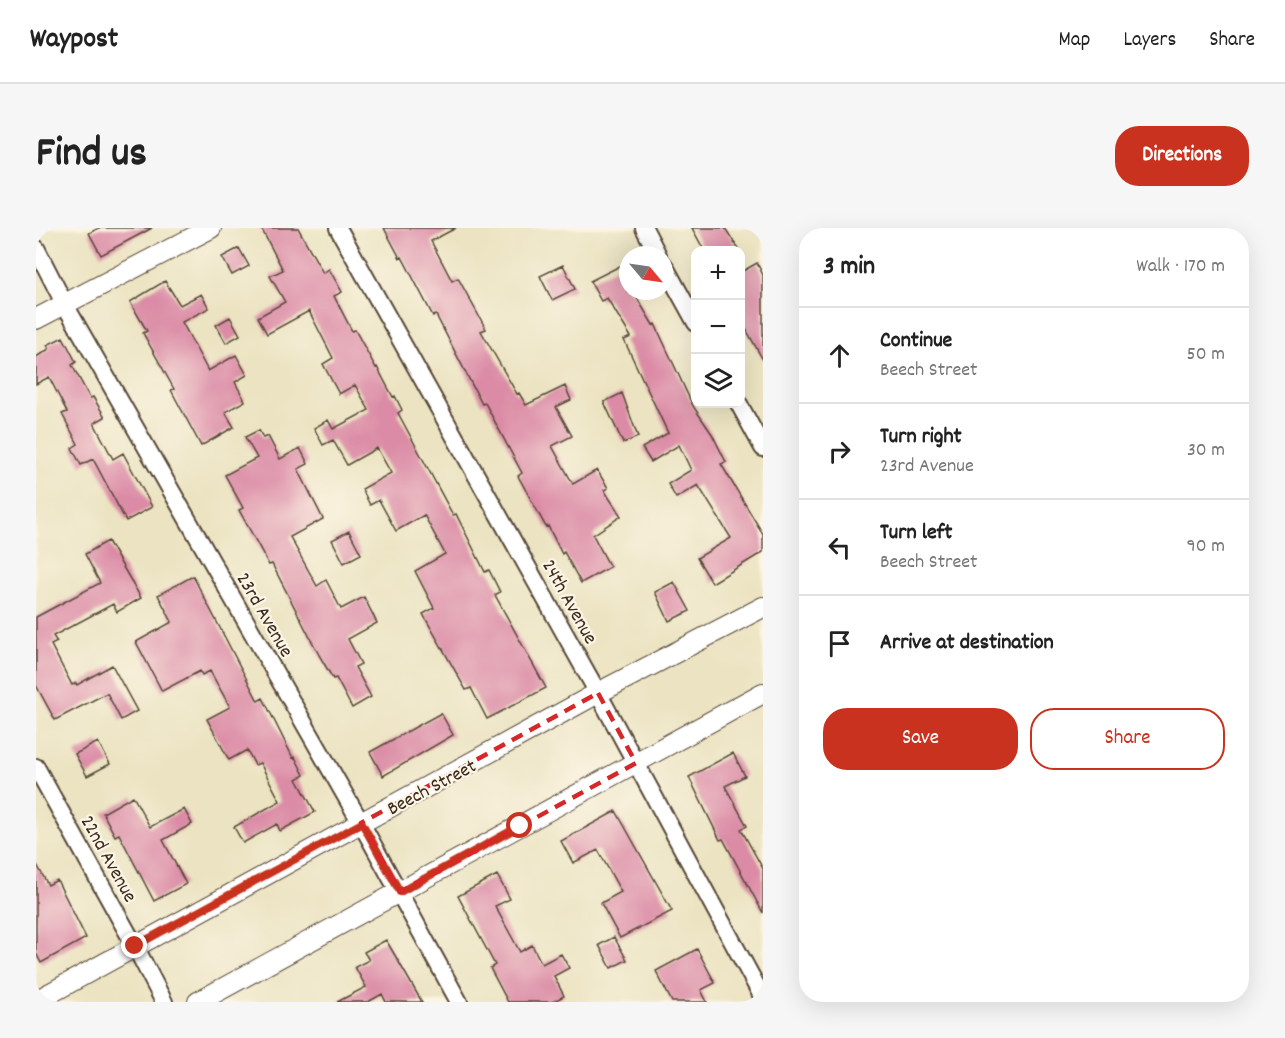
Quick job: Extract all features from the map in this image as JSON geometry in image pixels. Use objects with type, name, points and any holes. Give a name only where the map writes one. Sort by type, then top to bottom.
[{"type":"street","points":[[36,319],[211,228]]},
{"type":"street","name":"24th Avenue","points":[[338,228],[598,693],[763,998]]},
{"type":"street","points":[[644,228],[653,246]]},
{"type":"street","name":"23rd Avenue","points":[[36,248],[64,303],[362,823],[459,1002]]},
{"type":"street","points":[[673,281],[691,314]]},
{"type":"street","points":[[741,408],[763,448]]},
{"type":"street","name":"Beech Street","points":[[36,1000],[598,693],[763,607]]},
{"type":"street","points":[[198,1002],[763,693]]},
{"type":"street","name":"22nd Avenue","points":[[36,767],[164,1002]]},
{"type":"highlighted area","points":[[598,693],[636,763],[400,892],[361,823]]},
{"type":"building","points":[[99,228],[152,228],[101,255],[89,233]]},
{"type":"building","points":[[261,228],[298,228],[323,273],[329,269],[342,292],[334,296],[352,331],[355,330],[393,397],[395,396],[402,410],[398,413],[453,515],[456,514],[485,572],[489,570],[500,592],[495,595],[546,688],[487,719],[471,688],[466,690],[423,614],[434,608],[415,571],[445,554],[424,515],[396,531],[379,500],[370,505],[362,489],[391,473],[377,448],[347,465],[333,440],[323,445],[314,428],[328,420],[333,429],[369,410],[355,385],[339,394],[323,364],[333,358],[309,311],[267,334],[258,317],[285,302],[270,276],[283,270]]},
{"type":"building","points":[[384,228],[456,228],[431,241],[452,281],[458,278],[486,329],[481,331],[517,394],[519,393],[526,405],[565,386],[571,400],[556,407],[572,436],[552,446],[573,484],[597,470],[608,488],[604,490],[621,516],[593,535],[610,567],[581,583],[564,552],[562,554],[548,526],[546,527],[518,476],[522,473],[485,403],[482,404],[436,315],[433,316]]},
{"type":"building","points":[[692,228],[725,228],[736,246],[702,246]]},
{"type":"building","points":[[239,248],[249,266],[232,275],[222,257]]},
{"type":"building","points":[[757,263],[763,275],[763,360],[745,327],[745,270]]},
{"type":"building","points":[[563,265],[575,289],[552,300],[540,276]]},
{"type":"building","points":[[619,266],[619,300],[638,300],[653,325],[655,324],[691,402],[691,408],[694,408],[712,434],[726,462],[721,464],[763,534],[763,552],[712,583],[697,558],[731,538],[698,485],[676,498],[668,484],[691,470],[679,445],[651,462],[642,448],[668,433],[624,340],[631,337],[607,298],[601,301],[590,281]]},
{"type":"building","points":[[165,281],[180,305],[201,294],[209,308],[182,322],[208,371],[236,355],[247,375],[235,382],[245,401],[225,412],[234,427],[201,446],[171,390],[174,389],[143,333],[147,331],[130,302]]},
{"type":"building","points":[[230,317],[240,335],[226,343],[216,325]]},
{"type":"building","points":[[63,337],[76,362],[72,365],[90,398],[93,397],[105,417],[94,423],[113,459],[123,453],[152,507],[126,521],[93,459],[81,465],[72,448],[78,444],[62,414],[67,412],[49,377],[36,384],[36,357],[49,349],[47,345]]},
{"type":"building","points":[[622,393],[638,437],[623,443],[604,402]]},
{"type":"building","points":[[259,430],[263,438],[268,436],[280,459],[300,448],[308,464],[298,469],[323,519],[290,537],[317,586],[326,580],[341,609],[364,597],[377,623],[348,639],[361,664],[355,667],[371,697],[352,708],[336,678],[333,679],[319,655],[272,564],[269,565],[239,510],[243,508],[225,475],[257,458],[245,437]]},
{"type":"building","points":[[349,531],[361,554],[344,563],[332,540]]},
{"type":"building","points":[[108,541],[141,598],[117,612],[113,604],[53,636],[57,642],[51,645],[72,685],[76,683],[77,685],[112,665],[137,711],[121,720],[107,693],[55,720],[36,685],[36,617],[100,583],[85,554]]},
{"type":"building","points":[[193,576],[258,701],[263,698],[293,758],[295,757],[304,775],[297,779],[315,812],[280,831],[277,824],[243,843],[234,827],[280,801],[260,763],[255,765],[247,750],[229,760],[207,719],[230,707],[210,671],[202,675],[200,671],[162,691],[136,642],[172,622],[158,595]]},
{"type":"building","points":[[674,582],[690,611],[669,621],[655,592]]},
{"type":"building","points":[[441,713],[453,735],[383,776],[370,752]]},
{"type":"building","points":[[98,742],[110,764],[87,776],[75,754]]},
{"type":"building","points":[[733,753],[745,776],[725,786],[747,826],[741,829],[763,869],[763,913],[723,839],[720,840],[689,777]]},
{"type":"building","points":[[133,796],[150,827],[184,809],[192,824],[163,840],[186,884],[154,901],[119,834],[115,836],[103,813]]},
{"type":"building","points":[[616,811],[672,911],[620,938],[601,903],[621,892],[598,850],[573,863],[561,841]]},
{"type":"building","points":[[36,863],[48,885],[57,880],[86,938],[41,963],[36,953]]},
{"type":"building","points":[[497,875],[510,899],[495,906],[520,952],[532,945],[542,964],[561,954],[569,968],[554,976],[564,996],[552,1002],[508,1002],[490,968],[495,965],[458,896]]},
{"type":"building","points":[[614,937],[627,960],[611,968],[599,945]]},
{"type":"building","points":[[386,940],[422,1002],[386,1002],[382,994],[368,1002],[337,1002],[366,987],[355,967],[369,960],[364,952]]},
{"type":"building","points":[[697,949],[715,983],[701,990],[707,1002],[672,1002],[656,971]]},
{"type":"route","points":[[135,946],[362,823],[400,892],[520,826]]}]
